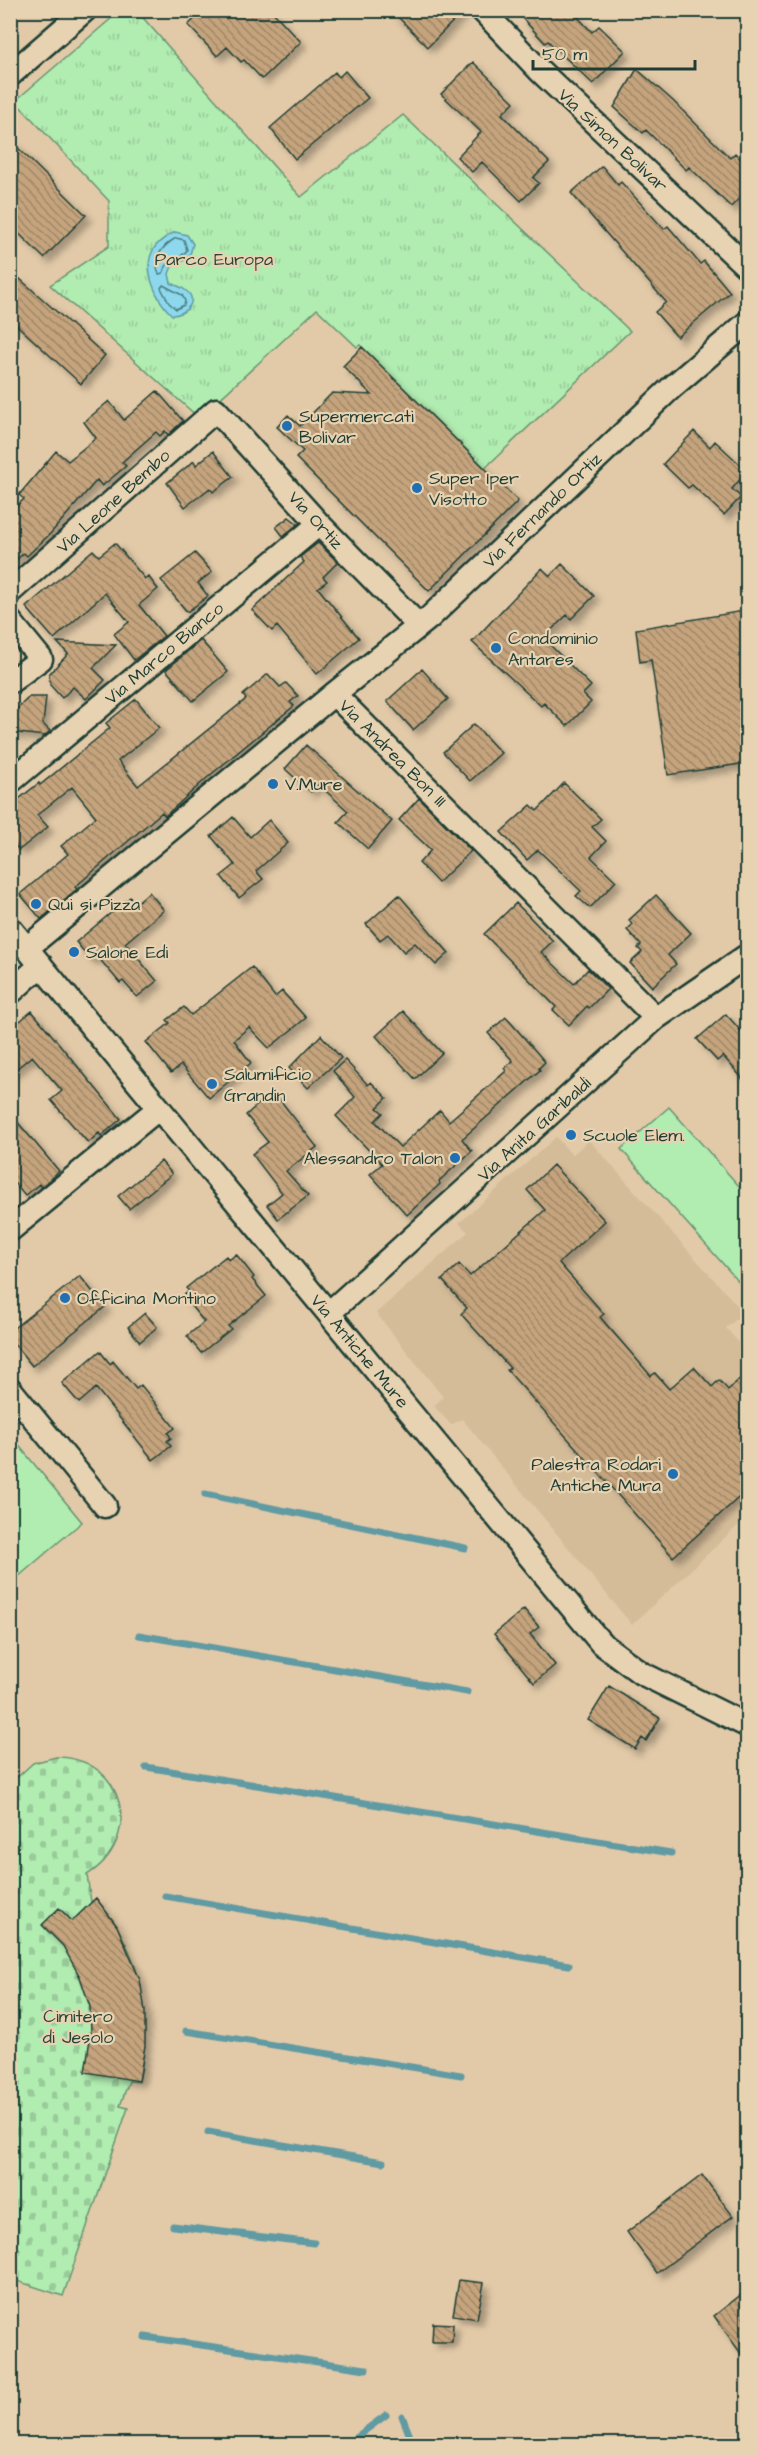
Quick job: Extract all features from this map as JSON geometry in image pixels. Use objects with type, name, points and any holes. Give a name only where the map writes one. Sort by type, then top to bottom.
[{"type":"street","points":[[10,75],[85,10]]},
{"type":"street","name":"Via Simon Bolivar","points":[[482,10],[540,71],[747,268]]},
{"type":"street","name":"Via Fernando Ortiz","points":[[334,694],[424,622],[671,388],[747,322]]},
{"type":"street","name":"Via Ortiz","points":[[216,410],[319,524],[424,622]]},
{"type":"street","name":"Via Leone Bembo","points":[[10,592],[216,410]]},
{"type":"street","name":"Via Marco Bianco","points":[[10,782],[319,524]]},
{"type":"street","points":[[10,621],[41,659],[10,682]]},
{"type":"street","name":"Via Andrea Bon III","points":[[10,993],[34,957],[334,694],[656,1018]]},
{"type":"street","name":"Via Antiche Mure","points":[[10,928],[601,1643],[641,1673],[747,1726]]},
{"type":"street","name":"Via Anita Garibaldi","points":[[329,1313],[656,1018],[747,955]]},
{"type":"street","points":[[10,1230],[159,1108]]},
{"type":"street","points":[[10,1389],[105,1506]]},
{"type":"shaded area","points":[[556,1137],[572,1155],[589,1140],[744,1313],[726,1328],[747,1352],[747,1517],[632,1625],[462,1419],[451,1425],[434,1406],[443,1397],[376,1313],[468,1232],[459,1223]]},
{"type":"green space","name":"Parco Europa","points":[[120,11],[137,11],[301,197],[403,115],[630,331],[485,468],[360,345],[357,347],[317,309],[199,418],[50,285],[109,246],[109,201],[15,101]]},
{"type":"green space","points":[[669,1107],[747,1195],[747,1291],[621,1149]]},
{"type":"green space","points":[[11,1436],[82,1522],[10,1583]]},
{"type":"green space","name":"Cimitero di Jesolo","points":[[56,1757],[80,1761],[98,1770],[111,1785],[119,1802],[121,1822],[116,1841],[105,1860],[87,1875],[91,1902],[96,1899],[111,1919],[124,1940],[133,1962],[140,1985],[145,2033],[139,2082],[129,2081],[120,2106],[128,2108],[63,2296],[11,2279],[11,1783],[33,1763]]},
{"type":"water","points":[[175,232],[187,235],[193,244],[189,258],[172,266],[169,274],[171,283],[189,294],[191,302],[186,310],[172,315],[156,294],[149,267],[155,247]]},
{"type":"building","points":[[204,10],[271,10],[301,42],[262,79],[244,60],[241,62],[227,47],[217,56],[188,25]]},
{"type":"building","points":[[391,10],[464,10],[428,47]]},
{"type":"building","points":[[532,10],[571,10],[592,32],[599,26],[625,51],[593,84],[548,41],[545,43],[523,19]]},
{"type":"building","points":[[473,62],[514,102],[502,114],[549,162],[533,178],[539,183],[521,201],[482,162],[472,172],[457,157],[481,132],[441,94]]},
{"type":"building","points":[[637,69],[730,158],[735,153],[747,166],[747,190],[731,207],[689,167],[686,170],[646,130],[643,133],[614,107]]},
{"type":"building","points":[[345,71],[368,98],[295,159],[270,128],[335,72],[339,77]]},
{"type":"building","points":[[10,140],[86,215],[44,258],[10,225]]},
{"type":"building","points":[[602,166],[618,185],[621,182],[664,229],[668,226],[700,264],[704,261],[730,292],[677,337],[655,312],[666,302],[571,193]]},
{"type":"building","points":[[19,278],[105,355],[81,384],[10,319],[10,287]]},
{"type":"building","points":[[362,347],[518,501],[429,591],[296,458],[303,451],[277,427],[288,415],[300,426],[332,393],[372,395],[343,366]]},
{"type":"building","points":[[157,391],[183,421],[168,435],[165,431],[160,436],[156,432],[122,462],[126,466],[102,486],[97,480],[50,534],[27,556],[24,553],[10,565],[10,512],[24,499],[19,495],[56,451],[68,461],[96,438],[84,422],[109,401],[124,420]]},
{"type":"building","points":[[694,431],[710,447],[715,441],[747,471],[732,489],[741,497],[724,515],[692,485],[688,488],[663,464]]},
{"type":"building","points":[[213,451],[233,477],[213,492],[210,488],[185,507],[167,483],[194,461],[196,465]]},
{"type":"building","points":[[289,517],[298,524],[283,536],[276,527]]},
{"type":"building","points":[[115,543],[145,579],[148,576],[158,589],[139,605],[164,636],[134,660],[114,634],[129,622],[105,593],[54,639],[26,607],[93,550],[99,556]]},
{"type":"building","points":[[318,543],[338,562],[323,577],[327,581],[318,588],[359,638],[317,674],[277,626],[272,631],[252,610],[304,562],[300,557]]},
{"type":"building","points":[[195,553],[212,572],[198,583],[208,596],[187,612],[161,580]]},
{"type":"building","name":"Condominio Antares","points":[[562,564],[594,596],[571,619],[567,615],[543,638],[591,686],[583,694],[591,702],[567,726],[544,703],[541,706],[472,642],[542,568],[550,576]]},
{"type":"building","points":[[743,611],[744,619],[747,618],[747,763],[668,775],[651,660],[640,662],[636,629]]},
{"type":"building","points":[[201,640],[228,672],[193,701],[166,670]]},
{"type":"building","points":[[57,642],[116,645],[93,668],[105,680],[86,699],[73,687],[62,698],[50,685],[49,674],[68,654]]},
{"type":"building","points":[[422,669],[448,699],[413,730],[387,701]]},
{"type":"building","points":[[268,674],[280,687],[286,683],[298,696],[290,702],[294,706],[165,816],[162,812],[41,919],[20,894],[68,854],[61,846],[96,817],[72,787],[37,815],[48,827],[19,850],[10,840],[10,806],[39,783],[40,785],[110,728],[106,723],[136,699],[159,728],[118,761],[138,786],[246,699],[243,695]]},
{"type":"building","points":[[29,697],[46,697],[43,724],[50,731],[45,736],[10,732],[10,716]]},
{"type":"building","points":[[474,724],[501,753],[470,781],[443,752]]},
{"type":"building","points":[[306,745],[392,821],[368,849],[338,822],[348,811],[318,784],[311,792],[285,769]]},
{"type":"building","points":[[564,783],[601,819],[592,827],[606,841],[591,857],[616,881],[590,908],[576,896],[581,891],[538,850],[527,860],[501,832],[531,805],[537,811]]},
{"type":"building","points":[[419,798],[471,851],[438,883],[419,863],[431,850],[399,820]]},
{"type":"building","points":[[233,817],[250,837],[269,820],[288,843],[256,871],[263,879],[239,898],[221,876],[235,865],[211,836]]},
{"type":"building","points":[[149,892],[164,910],[125,943],[157,981],[137,997],[123,981],[120,983],[97,956],[91,960],[76,942],[130,897],[135,904]]},
{"type":"building","points":[[399,895],[449,953],[436,965],[415,943],[404,952],[388,934],[380,940],[366,924]]},
{"type":"building","points":[[656,895],[691,933],[668,955],[676,964],[652,987],[630,963],[642,952],[638,948],[641,945],[627,930],[632,925],[629,920]]},
{"type":"building","points":[[516,903],[553,941],[541,952],[574,984],[588,969],[608,989],[569,1025],[553,1010],[556,1007],[484,934]]},
{"type":"building","points":[[252,967],[275,997],[282,991],[306,1018],[269,1048],[249,1027],[234,1040],[251,1063],[209,1098],[181,1065],[171,1073],[146,1042],[170,1023],[167,1020],[184,1007],[191,1015]]},
{"type":"building","points":[[32,1011],[121,1119],[101,1136],[99,1133],[88,1143],[51,1100],[62,1091],[32,1056],[10,1074],[10,1029]]},
{"type":"building","points":[[403,1011],[442,1053],[415,1079],[376,1036]]},
{"type":"building","points":[[726,1014],[747,1038],[747,1084],[723,1056],[717,1061],[697,1039]]},
{"type":"building","points":[[506,1017],[545,1062],[539,1068],[540,1070],[462,1139],[472,1151],[407,1215],[370,1174],[382,1164],[336,1116],[355,1097],[333,1071],[345,1060],[368,1085],[371,1082],[387,1098],[377,1108],[383,1113],[375,1121],[400,1147],[440,1110],[449,1121],[506,1071],[504,1068],[513,1061],[488,1033]]},
{"type":"building","points":[[321,1035],[341,1058],[308,1088],[289,1068]]},
{"type":"building","points":[[273,1091],[317,1147],[286,1171],[308,1196],[278,1219],[267,1205],[282,1193],[252,1154],[268,1142],[246,1115]]},
{"type":"building","points":[[10,1113],[59,1171],[41,1187],[39,1184],[25,1196],[10,1178]]},
{"type":"building","points":[[161,1161],[172,1174],[129,1209],[118,1196]]},
{"type":"building","points":[[553,1165],[605,1221],[559,1263],[604,1314],[600,1317],[651,1376],[655,1373],[669,1389],[694,1367],[712,1387],[719,1380],[728,1390],[747,1372],[747,1490],[673,1557],[507,1370],[510,1368],[461,1314],[467,1308],[442,1280],[459,1264],[470,1276],[545,1210],[527,1190]]},
{"type":"building","points":[[236,1254],[266,1296],[228,1326],[231,1329],[201,1353],[187,1336],[204,1322],[183,1296],[189,1291],[186,1288],[226,1256],[229,1260]]},
{"type":"building","points":[[80,1276],[105,1307],[32,1366],[10,1339],[10,1331]]},
{"type":"building","points":[[145,1313],[157,1327],[140,1342],[128,1327]]},
{"type":"building","points":[[100,1351],[110,1364],[113,1361],[136,1389],[141,1385],[175,1428],[168,1433],[171,1438],[167,1441],[171,1446],[153,1460],[96,1388],[79,1403],[62,1383]]},
{"type":"building","points":[[524,1609],[539,1627],[530,1634],[555,1665],[534,1683],[494,1634]]},
{"type":"building","points":[[609,1686],[660,1718],[646,1741],[642,1738],[635,1749],[588,1720]]},
{"type":"building","points":[[96,1898],[117,1926],[140,1980],[145,2011],[145,2046],[139,2081],[85,2072],[91,2032],[90,2007],[80,1977],[63,1946],[42,1925],[59,1908],[72,1921]]},
{"type":"building","points":[[702,2175],[733,2216],[657,2273],[627,2232]]},
{"type":"building","points":[[459,2280],[484,2283],[477,2319],[453,2315]]},
{"type":"building","points":[[747,2290],[747,2362],[714,2316]]},
{"type":"building","points":[[433,2323],[453,2324],[452,2342],[432,2342]]},
{"type":"waterway","points":[[205,1494],[465,1548]]},
{"type":"waterway","points":[[139,1635],[467,1692]]},
{"type":"waterway","points":[[146,1767],[671,1853]]},
{"type":"waterway","points":[[165,1896],[569,1965]]},
{"type":"waterway","points":[[186,2031],[461,2075]]},
{"type":"waterway","points":[[208,2132],[383,2162]]},
{"type":"waterway","points":[[173,2226],[314,2243]]},
{"type":"waterway","points":[[145,2337],[366,2369]]},
{"type":"waterway","points":[[347,2444],[386,2415]]},
{"type":"waterway","points":[[402,2416],[413,2444]]},
{"type":"place","name":"Supermercati Bolivar","points":[[287,426]]},
{"type":"place","name":"Super Iper Visotto","points":[[417,488]]},
{"type":"place","name":"Condominio Antares","points":[[496,648]]},
{"type":"place","name":"V.Mure","points":[[273,784]]},
{"type":"place","name":"Qui si Pizza","points":[[36,904]]},
{"type":"place","name":"Salone Edi","points":[[74,952]]},
{"type":"place","name":"Salumificio Grandin","points":[[212,1084]]},
{"type":"place","name":"Scuole Elem.","points":[[571,1135]]},
{"type":"place","name":"Alessandro Talon","points":[[455,1158]]},
{"type":"place","name":"Officina Montino","points":[[65,1298]]},
{"type":"place","name":"Palestra Rodari Antiche Mura","points":[[673,1474]]}]
